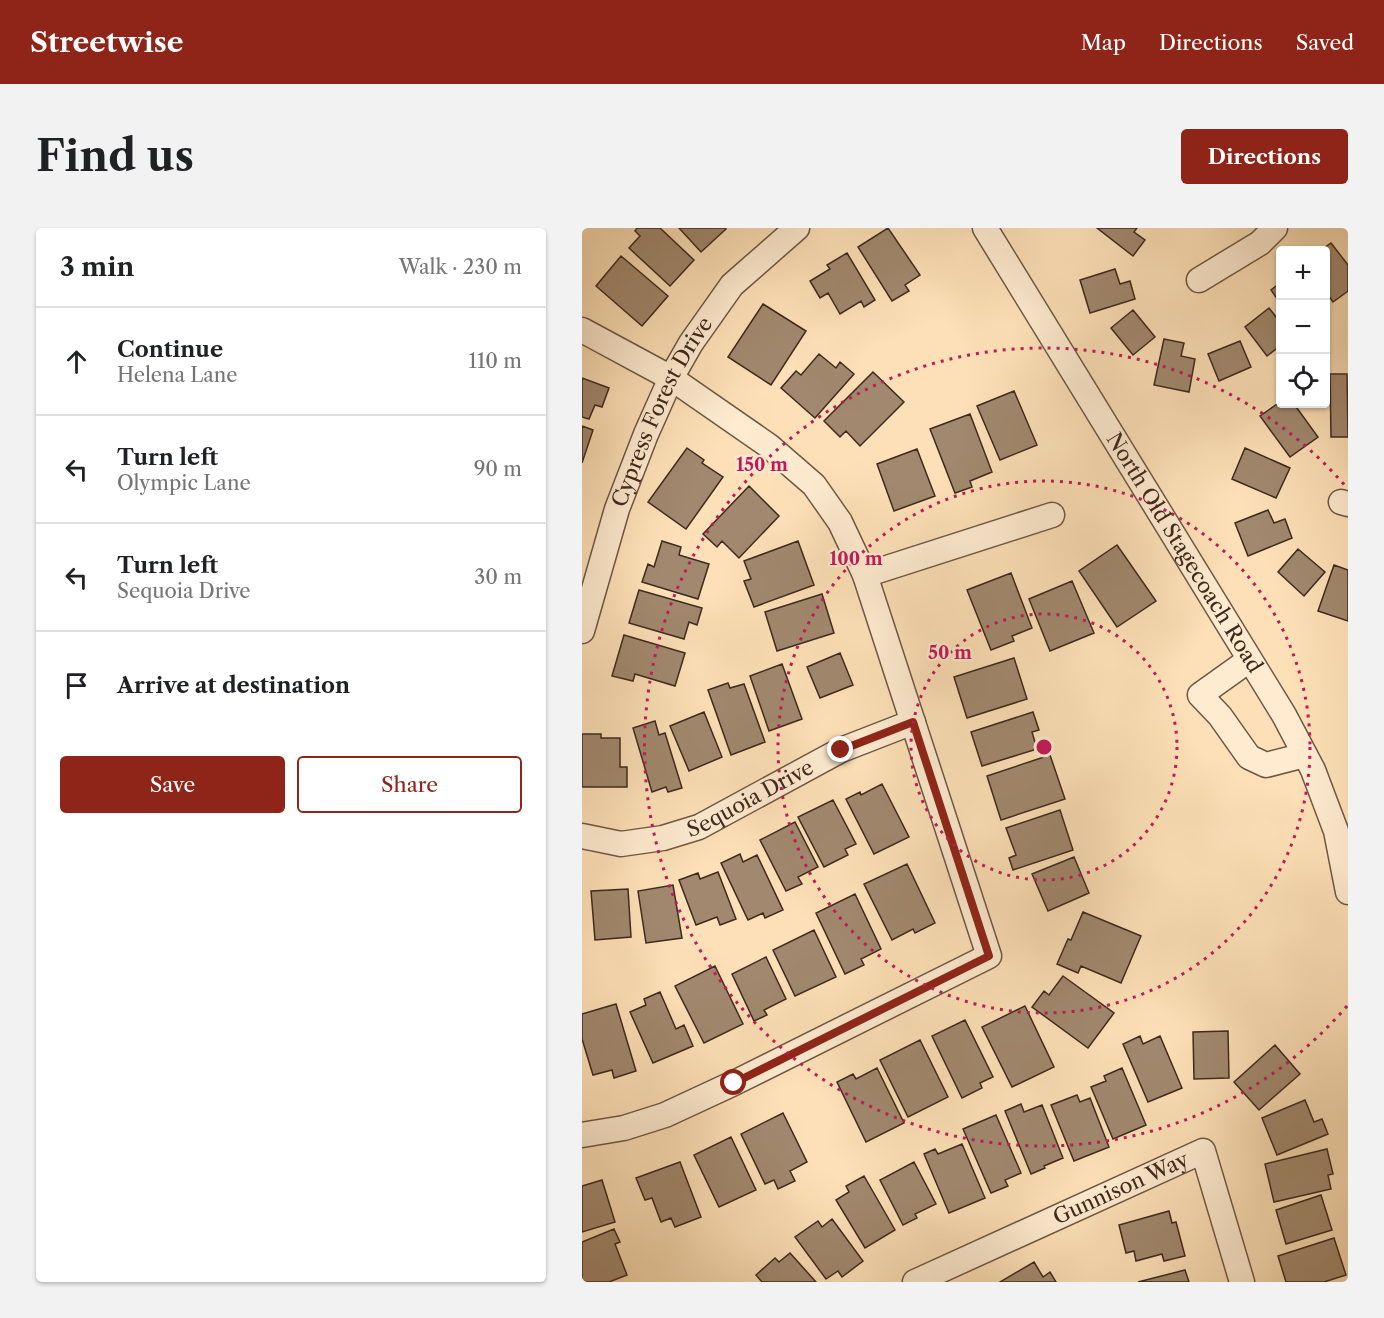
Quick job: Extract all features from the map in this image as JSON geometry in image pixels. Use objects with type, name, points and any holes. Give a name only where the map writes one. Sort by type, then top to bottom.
[{"type":"street","name":"Cypress Forest Drive","points":[[582,630],[617,509],[671,378],[690,344],[732,285],[796,228]]},
{"type":"street","name":"North Old Stagecoach Road","points":[[985,228],[1284,715],[1313,770],[1336,831],[1348,892]]},
{"type":"street","points":[[1199,280],[1260,243],[1275,228]]},
{"type":"street","points":[[582,330],[671,378],[769,446],[814,485],[840,522],[865,575],[989,956],[734,1083],[665,1114],[624,1128],[582,1135]]},
{"type":"street","points":[[865,575],[1052,515]]},
{"type":"street","points":[[1249,660],[1200,695],[1220,717],[1249,757],[1266,765],[1305,755]]},
{"type":"street","name":"Sequoia Drive","points":[[582,836],[621,844],[663,838],[699,827],[841,750],[913,722]]},
{"type":"street","name":"Gunnison Way","points":[[915,1282],[1203,1151],[1242,1282]]},
{"type":"building","points":[[637,228],[660,228],[694,260],[670,286],[629,248],[640,236],[635,231]]},
{"type":"building","points":[[679,228],[725,228],[726,229],[701,252]]},
{"type":"building","points":[[888,228],[920,275],[905,285],[909,291],[892,301],[858,247]]},
{"type":"building","points":[[1097,228],[1137,228],[1134,232],[1145,240],[1133,256]]},
{"type":"building","points":[[1331,243],[1348,265],[1348,291],[1333,302],[1330,298],[1330,246],[1327,246]]},
{"type":"building","points":[[847,253],[875,300],[864,307],[861,301],[840,314],[828,293],[820,298],[810,281],[830,269],[827,265]]},
{"type":"building","points":[[621,256],[668,296],[642,326],[596,286]]},
{"type":"building","points":[[1115,269],[1120,284],[1130,281],[1135,299],[1090,313],[1080,280]]},
{"type":"building","points":[[1276,286],[1276,297],[1271,290]]},
{"type":"building","points":[[763,304],[806,331],[771,385],[728,357]]},
{"type":"building","points":[[1269,308],[1276,317],[1276,349],[1267,356],[1245,327]]},
{"type":"building","points":[[1133,310],[1155,337],[1133,355],[1111,328]]},
{"type":"building","points":[[1164,339],[1184,343],[1181,356],[1195,359],[1189,392],[1154,385]]},
{"type":"building","points":[[1240,341],[1251,367],[1219,381],[1208,354]]},
{"type":"building","points":[[819,354],[836,368],[840,362],[854,374],[815,418],[781,388],[796,371],[801,375]]},
{"type":"building","points":[[873,372],[904,402],[860,446],[846,431],[840,437],[824,421]]},
{"type":"building","points":[[1330,374],[1347,374],[1348,437],[1331,437]]},
{"type":"building","points":[[582,378],[609,388],[602,407],[595,405],[589,419],[582,417]]},
{"type":"building","points":[[1014,391],[1037,445],[1000,460],[977,406]]},
{"type":"building","points":[[1276,405],[1276,408],[1297,408],[1318,437],[1290,457],[1260,416]]},
{"type":"building","points":[[970,414],[992,472],[970,481],[972,487],[955,493],[930,429]]},
{"type":"building","points":[[582,426],[593,430],[582,463]]},
{"type":"building","points":[[687,448],[704,460],[702,463],[723,477],[686,529],[648,502]]},
{"type":"building","points":[[1245,448],[1290,468],[1276,498],[1232,479]]},
{"type":"building","points":[[917,449],[935,496],[894,511],[877,464]]},
{"type":"building","points":[[749,486],[779,516],[739,558],[722,541],[717,547],[703,534]]},
{"type":"building","points":[[1268,510],[1274,523],[1285,519],[1292,538],[1248,556],[1235,523]]},
{"type":"building","points":[[662,541],[681,547],[679,555],[709,564],[698,599],[642,582],[648,564],[654,567]]},
{"type":"building","points":[[798,541],[814,585],[754,607],[744,581],[751,579],[744,561]]},
{"type":"building","points":[[1117,545],[1156,601],[1117,627],[1079,571]]},
{"type":"building","points":[[1298,549],[1325,572],[1304,596],[1278,572]]},
{"type":"building","points":[[1334,565],[1348,570],[1348,621],[1318,611]]},
{"type":"building","points":[[1011,573],[1032,628],[1012,636],[1014,641],[991,650],[967,590]]},
{"type":"building","points":[[1072,581],[1094,633],[1050,651],[1029,599]]},
{"type":"building","points":[[639,590],[702,608],[697,625],[689,622],[684,639],[629,623]]},
{"type":"building","points":[[822,594],[834,633],[777,651],[765,612]]},
{"type":"building","points":[[624,635],[685,653],[675,686],[635,674],[633,681],[612,676]]},
{"type":"building","points":[[840,653],[853,685],[820,698],[807,667]]},
{"type":"building","points":[[1014,658],[1027,699],[967,718],[954,677]]},
{"type":"building","points":[[782,664],[802,719],[769,731],[750,676]]},
{"type":"building","points":[[728,683],[730,688],[744,684],[765,742],[731,755],[708,690]]},
{"type":"building","points":[[704,712],[722,757],[689,771],[670,726]]},
{"type":"building","points":[[1033,712],[1039,730],[1032,732],[1037,749],[982,766],[971,732]]},
{"type":"building","points":[[655,721],[659,735],[665,733],[682,788],[668,792],[666,787],[652,792],[633,728]]},
{"type":"building","points":[[582,734],[601,734],[601,738],[620,738],[620,767],[627,767],[627,787],[582,787]]},
{"type":"building","points":[[1050,755],[1065,799],[1001,820],[987,776]]},
{"type":"building","points":[[882,784],[909,837],[874,854],[846,799],[860,792],[861,795]]},
{"type":"building","points":[[833,800],[856,844],[845,849],[848,855],[824,867],[798,817]]},
{"type":"building","points":[[1060,810],[1073,850],[1013,870],[1009,858],[1016,855],[1006,828]]},
{"type":"building","points":[[795,822],[818,867],[798,877],[802,884],[786,891],[760,840]]},
{"type":"building","points":[[740,854],[743,862],[757,855],[783,910],[765,918],[763,913],[748,920],[721,863]]},
{"type":"building","points":[[1074,857],[1089,893],[1048,911],[1032,874]]},
{"type":"building","points":[[907,864],[935,923],[915,933],[913,929],[892,940],[864,884]]},
{"type":"building","points":[[718,872],[736,919],[720,925],[717,917],[696,925],[679,880],[698,873],[700,879]]},
{"type":"building","points":[[673,885],[682,938],[646,943],[638,891]]},
{"type":"building","points":[[628,889],[631,937],[595,940],[591,891]]},
{"type":"building","points":[[855,894],[881,949],[861,959],[864,965],[845,974],[816,913]]},
{"type":"building","points":[[1083,912],[1141,936],[1121,983],[1081,966],[1078,973],[1057,964]]},
{"type":"building","points":[[814,930],[836,977],[795,996],[773,950]]},
{"type":"building","points":[[766,957],[786,999],[764,1010],[767,1015],[754,1021],[732,974]]},
{"type":"building","points":[[715,966],[743,1024],[704,1043],[675,986]]},
{"type":"building","points":[[1063,976],[1114,1013],[1088,1048],[1032,1007],[1044,991],[1049,995]]},
{"type":"building","points":[[660,992],[676,1029],[684,1025],[693,1046],[653,1063],[630,1012],[646,1005],[644,999]]},
{"type":"building","points":[[616,1004],[636,1071],[614,1078],[612,1070],[593,1075],[582,1039],[582,1014]]},
{"type":"building","points":[[1025,1006],[1054,1067],[1012,1087],[982,1027]]},
{"type":"building","points":[[965,1020],[993,1077],[980,1083],[982,1088],[962,1098],[932,1036]]},
{"type":"building","points":[[1228,1031],[1229,1078],[1194,1079],[1193,1032]]},
{"type":"building","points":[[1140,1036],[1143,1044],[1160,1036],[1182,1088],[1148,1102],[1123,1044]]},
{"type":"building","points":[[920,1040],[948,1097],[908,1117],[880,1060]]},
{"type":"building","points":[[1275,1045],[1300,1074],[1259,1110],[1234,1082]]},
{"type":"building","points":[[877,1068],[904,1123],[866,1142],[837,1082],[853,1074],[856,1079]]},
{"type":"building","points":[[1122,1068],[1146,1125],[1113,1139],[1091,1087],[1106,1081],[1104,1076]]},
{"type":"building","points":[[1077,1095],[1080,1102],[1090,1098],[1109,1147],[1074,1161],[1051,1105]]},
{"type":"building","points":[[1305,1100],[1314,1122],[1322,1119],[1328,1134],[1277,1155],[1262,1118]]},
{"type":"building","points":[[1021,1104],[1024,1112],[1042,1105],[1063,1158],[1031,1174],[1005,1111]]},
{"type":"building","points":[[783,1113],[807,1162],[790,1171],[795,1181],[778,1189],[774,1180],[765,1184],[741,1134]]},
{"type":"building","points":[[996,1115],[1021,1173],[1005,1180],[1008,1186],[991,1193],[963,1129]]},
{"type":"building","points":[[731,1137],[756,1190],[719,1207],[694,1155]]},
{"type":"building","points":[[962,1144],[985,1198],[949,1213],[924,1154],[935,1149],[938,1154]]},
{"type":"building","points":[[1327,1149],[1333,1174],[1328,1175],[1331,1189],[1274,1202],[1265,1164]]},
{"type":"building","points":[[680,1162],[701,1217],[675,1227],[671,1218],[661,1222],[652,1198],[645,1200],[636,1178]]},
{"type":"building","points":[[914,1162],[936,1204],[915,1214],[917,1218],[903,1225],[880,1180]]},
{"type":"building","points":[[864,1176],[895,1230],[865,1248],[836,1200],[849,1192],[846,1186]]},
{"type":"building","points":[[602,1180],[615,1222],[582,1232],[582,1186]]},
{"type":"building","points":[[1321,1195],[1332,1230],[1286,1244],[1276,1210]]},
{"type":"building","points":[[1169,1211],[1172,1223],[1176,1222],[1185,1256],[1164,1261],[1162,1254],[1136,1261],[1134,1251],[1126,1253],[1119,1225]]},
{"type":"building","points":[[832,1219],[863,1261],[842,1277],[838,1271],[826,1279],[795,1237],[818,1221],[822,1227]]},
{"type":"building","points":[[614,1229],[620,1242],[615,1244],[627,1275],[609,1282],[582,1282],[582,1242]]},
{"type":"building","points":[[1334,1238],[1346,1275],[1324,1282],[1286,1282],[1278,1256]]},
{"type":"building","points":[[790,1253],[816,1282],[762,1282],[756,1275],[775,1258],[779,1262]]},
{"type":"building","points":[[1034,1262],[1043,1277],[1050,1272],[1056,1282],[1000,1282]]},
{"type":"building","points":[[1185,1270],[1189,1282],[1138,1282]]},
{"type":"route","points":[[734,1083],[989,956],[913,722],[841,750]]}]
